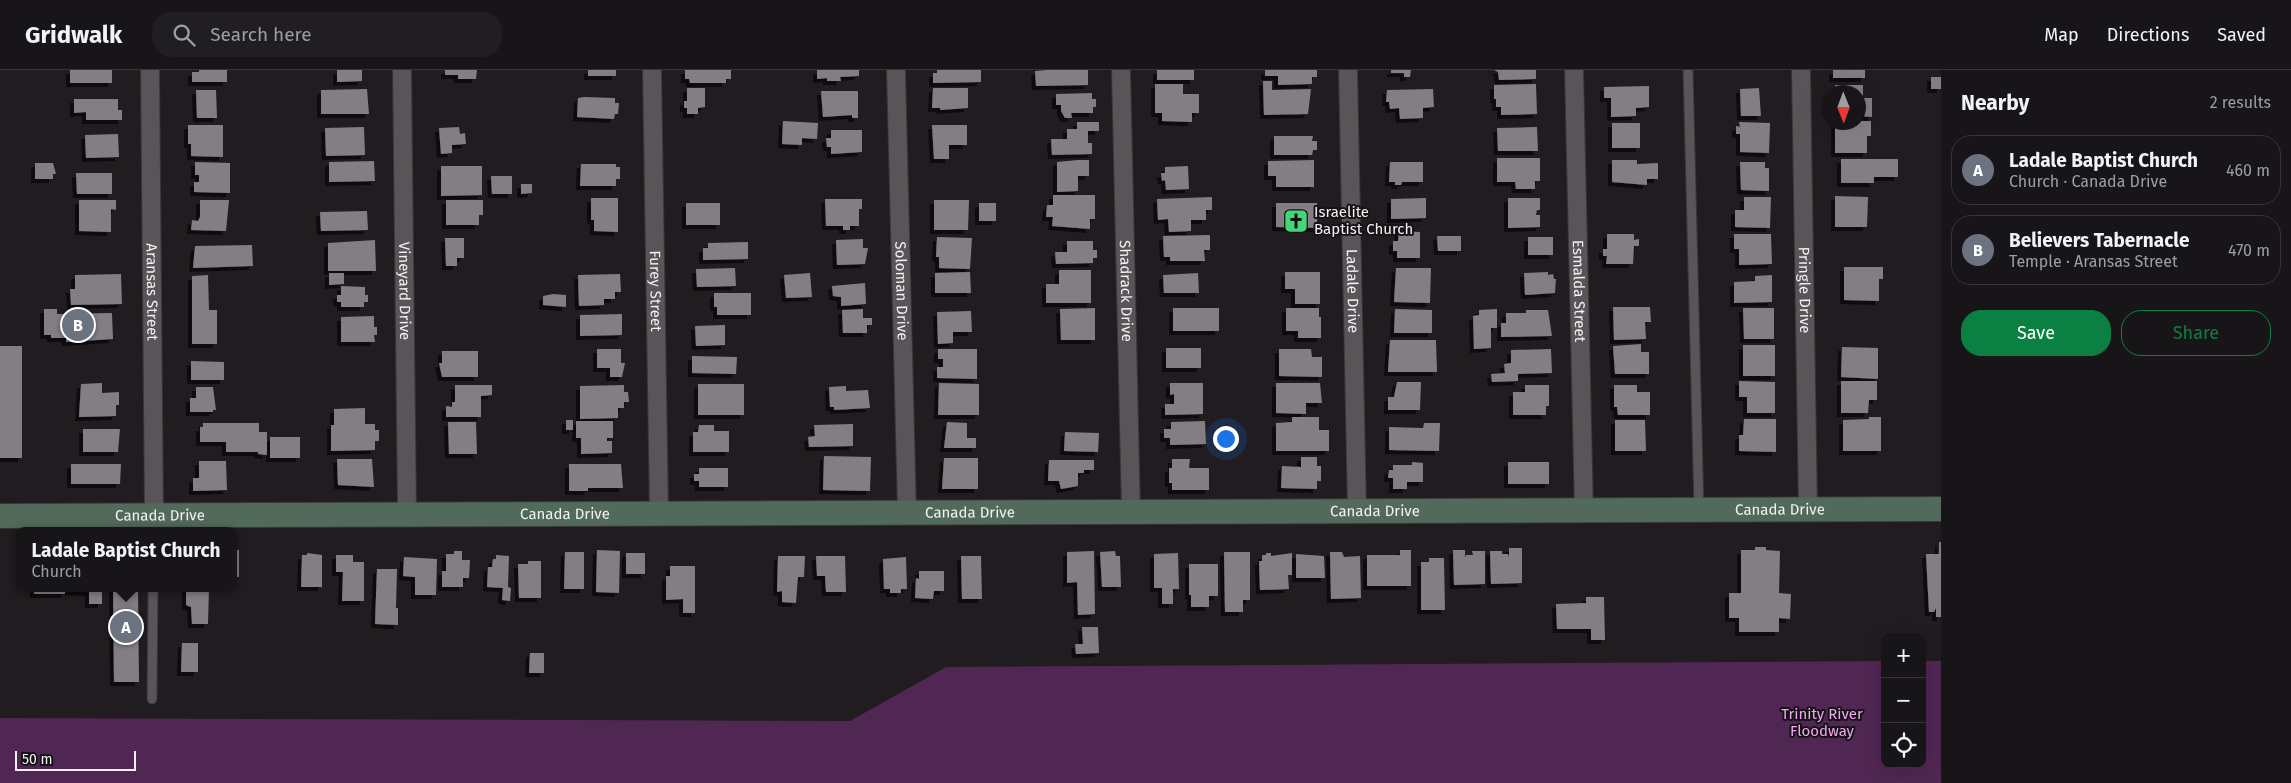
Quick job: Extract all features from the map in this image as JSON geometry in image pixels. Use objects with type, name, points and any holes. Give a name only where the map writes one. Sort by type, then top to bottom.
[{"type":"street","name":"Aransas Street","points":[[150,70],[154,518]]},
{"type":"street","name":"Vineyard Drive","points":[[402,70],[407,514]]},
{"type":"street","name":"Furey Street","points":[[652,70],[658,513]]},
{"type":"street","name":"Soloman Drive","points":[[896,70],[907,513]]},
{"type":"street","name":"Shadrack Drive","points":[[1122,70],[1131,512]]},
{"type":"street","name":"Ladale Drive","points":[[1348,70],[1357,512]]},
{"type":"street","name":"Esmalda Street","points":[[1574,70],[1584,512]]},
{"type":"street","name":"Pringle Drive","points":[[1801,70],[1808,510]]},
{"type":"street","name":"Canada Drive","points":[[0,516],[120,519],[407,514],[1584,512],[1941,509]]},
{"type":"lane","points":[[1688,70],[1699,511]]},
{"type":"lane","points":[[152,699],[153,592]]},
{"type":"green space","name":"Trinity River Floodway","points":[[1881,661],[1881,768],[1926,768],[1926,661],[1941,661],[1941,783],[0,783],[0,718],[850,721],[946,667]]},
{"type":"building","points":[[70,70],[112,70],[112,83],[70,83]]},
{"type":"building","points":[[199,70],[227,70],[227,82],[192,82],[192,72],[199,72]]},
{"type":"building","points":[[337,70],[362,70],[362,81],[337,82]]},
{"type":"building","points":[[445,70],[477,70],[476,79],[458,79],[458,75],[445,75]]},
{"type":"building","points":[[588,70],[616,70],[616,76],[588,76]]},
{"type":"building","points":[[685,70],[731,70],[731,79],[726,79],[726,83],[690,83],[689,79],[685,79]]},
{"type":"building","points":[[817,70],[859,70],[859,76],[840,77],[841,81],[827,81],[827,78],[817,79]]},
{"type":"building","points":[[937,70],[981,70],[981,82],[933,83],[933,73],[937,73]]},
{"type":"building","points":[[1088,70],[1088,85],[1036,86],[1035,71]]},
{"type":"building","points":[[1157,70],[1194,70],[1194,80],[1157,80]]},
{"type":"building","points":[[1265,70],[1317,70],[1317,77],[1312,77],[1312,84],[1278,85],[1278,76],[1265,76]]},
{"type":"building","points":[[1391,70],[1411,70],[1410,77],[1404,77],[1404,73],[1391,73]]},
{"type":"building","points":[[1494,70],[1536,70],[1536,79],[1499,80],[1498,72]]},
{"type":"building","points":[[1833,70],[1865,70],[1865,78],[1833,78]]},
{"type":"building","points":[[1931,77],[1941,77],[1941,89],[1931,89]]},
{"type":"building","points":[[1263,81],[1272,81],[1272,90],[1311,89],[1308,114],[1264,115]]},
{"type":"building","points":[[1155,84],[1183,84],[1183,94],[1199,94],[1199,113],[1192,113],[1192,122],[1162,121],[1162,113],[1155,113]]},
{"type":"building","points":[[1536,84],[1537,114],[1501,115],[1501,107],[1496,107],[1496,99],[1494,99],[1494,85]]},
{"type":"building","points":[[1649,86],[1649,107],[1636,108],[1636,116],[1611,117],[1611,98],[1604,98],[1604,87]]},
{"type":"building","points":[[687,88],[705,88],[705,107],[698,108],[698,114],[687,114],[687,108],[684,108],[684,101],[687,101]]},
{"type":"building","points":[[933,88],[968,88],[968,108],[940,110],[940,108],[932,108]]},
{"type":"building","points":[[1759,88],[1761,116],[1741,116],[1740,89]]},
{"type":"building","points":[[367,89],[369,114],[321,114],[321,90]]},
{"type":"building","points":[[1433,89],[1434,107],[1423,108],[1423,118],[1400,119],[1399,108],[1390,109],[1389,102],[1386,102],[1387,90]]},
{"type":"building","points":[[196,90],[216,90],[217,118],[197,118]]},
{"type":"building","points":[[821,91],[858,91],[858,118],[852,118],[852,115],[823,117]]},
{"type":"building","points":[[1092,93],[1092,99],[1096,99],[1096,107],[1093,107],[1093,113],[1071,113],[1072,118],[1065,118],[1061,111],[1061,105],[1056,105],[1056,94]]},
{"type":"building","points":[[578,98],[615,98],[615,103],[619,103],[618,114],[615,114],[614,119],[577,117]]},
{"type":"building","points":[[1866,98],[1872,98],[1872,117],[1866,117]]},
{"type":"building","points":[[74,99],[118,99],[118,110],[122,110],[122,120],[86,120],[86,112],[74,113]]},
{"type":"building","points":[[783,121],[818,123],[817,139],[802,138],[802,145],[782,144]]},
{"type":"building","points":[[1866,121],[1871,121],[1871,136],[1867,136],[1867,153],[1835,153],[1835,130],[1866,130]]},
{"type":"building","points":[[1077,122],[1099,122],[1099,131],[1088,131],[1088,143],[1092,143],[1092,154],[1052,155],[1051,139],[1067,139],[1067,129],[1077,129]]},
{"type":"building","points":[[1739,122],[1770,123],[1769,153],[1740,152],[1740,134],[1736,134],[1736,126],[1740,127]]},
{"type":"building","points":[[1612,123],[1640,123],[1640,148],[1612,148]]},
{"type":"building","points":[[188,125],[223,125],[223,157],[191,156],[191,144],[188,144]]},
{"type":"building","points":[[932,125],[967,125],[967,145],[949,145],[949,159],[934,159]]},
{"type":"building","points":[[364,127],[365,155],[326,156],[325,128]]},
{"type":"building","points":[[459,127],[460,134],[465,133],[466,144],[452,145],[452,153],[441,154],[439,128]]},
{"type":"building","points":[[1537,127],[1538,151],[1498,151],[1497,128]]},
{"type":"building","points":[[831,130],[862,130],[862,152],[831,154],[831,147],[827,147],[826,138],[831,138]]},
{"type":"building","points":[[118,134],[119,157],[86,158],[85,135]]},
{"type":"building","points":[[1274,136],[1313,136],[1312,141],[1317,141],[1317,150],[1313,150],[1312,155],[1274,155]]},
{"type":"building","points":[[1497,158],[1540,158],[1540,181],[1535,181],[1535,189],[1516,189],[1515,182],[1497,182]]},
{"type":"building","points":[[1841,159],[1898,159],[1898,177],[1874,177],[1874,183],[1841,183]]},
{"type":"building","points":[[1089,160],[1089,176],[1078,176],[1078,191],[1057,192],[1057,162]]},
{"type":"building","points":[[1314,160],[1314,187],[1276,187],[1276,176],[1268,176],[1268,161]]},
{"type":"building","points":[[1612,160],[1637,160],[1637,164],[1658,163],[1658,179],[1647,179],[1647,185],[1612,182]]},
{"type":"building","points":[[374,161],[375,181],[329,182],[329,162]]},
{"type":"building","points":[[195,162],[230,163],[230,193],[194,192],[194,182],[199,182],[199,175],[195,175]]},
{"type":"building","points":[[1390,162],[1423,162],[1423,182],[1402,182],[1401,185],[1395,185],[1395,182],[1389,182]]},
{"type":"building","points":[[1740,162],[1765,162],[1765,168],[1769,168],[1769,191],[1741,190]]},
{"type":"building","points":[[35,163],[53,163],[56,174],[53,174],[53,179],[35,179]]},
{"type":"building","points":[[581,164],[616,164],[616,167],[620,167],[620,179],[616,179],[616,186],[580,186]]},
{"type":"building","points":[[441,166],[482,166],[482,195],[441,196]]},
{"type":"building","points":[[1188,166],[1189,189],[1166,190],[1165,180],[1162,181],[1161,173],[1165,173],[1165,167]]},
{"type":"building","points":[[76,173],[112,173],[112,194],[77,194]]},
{"type":"building","points":[[491,176],[512,176],[512,194],[492,194]]},
{"type":"building","points":[[521,184],[532,184],[532,193],[521,194]]},
{"type":"building","points":[[1053,195],[1095,195],[1095,219],[1090,219],[1090,229],[1052,226],[1053,217],[1046,217],[1047,205],[1053,205]]},
{"type":"building","points":[[1835,196],[1868,197],[1867,227],[1835,227]]},
{"type":"building","points":[[1212,197],[1212,210],[1206,210],[1206,220],[1191,220],[1191,231],[1169,232],[1168,219],[1158,220],[1157,199]]},
{"type":"building","points":[[1744,197],[1771,197],[1770,228],[1735,227],[1735,210],[1744,210]]},
{"type":"building","points":[[591,198],[618,198],[618,232],[594,231],[594,220],[591,220]]},
{"type":"building","points":[[1426,198],[1426,218],[1391,219],[1391,199]]},
{"type":"building","points":[[1508,198],[1540,198],[1540,210],[1537,210],[1536,215],[1540,215],[1540,227],[1508,228]]},
{"type":"building","points":[[825,199],[862,199],[862,209],[859,209],[859,226],[850,226],[850,230],[843,230],[843,226],[826,226]]},
{"type":"building","points":[[79,200],[116,200],[116,210],[111,209],[111,232],[79,231]]},
{"type":"building","points":[[200,200],[229,200],[226,231],[191,230],[192,220],[198,221],[200,217]]},
{"type":"building","points":[[446,200],[483,200],[483,215],[479,215],[479,225],[446,225]]},
{"type":"building","points":[[934,200],[969,200],[968,230],[934,230]]},
{"type":"building","points":[[686,203],[720,203],[720,225],[686,225]]},
{"type":"building","points":[[979,203],[996,203],[996,221],[979,221]]},
{"type":"building","name":"Israelite Baptist Church","points":[[1276,203],[1317,203],[1317,228],[1276,227]]},
{"type":"building","points":[[367,211],[368,230],[321,231],[320,212]]},
{"type":"building","points":[[1399,231],[1420,232],[1420,258],[1397,258],[1397,251],[1393,251],[1393,241],[1398,241]]},
{"type":"building","points":[[1607,234],[1634,234],[1634,240],[1639,239],[1639,246],[1634,246],[1633,264],[1606,264],[1607,256],[1603,256],[1603,249],[1607,249]]},
{"type":"building","points":[[1734,234],[1771,234],[1772,264],[1739,265],[1739,249],[1734,249]]},
{"type":"building","points":[[1210,235],[1210,250],[1204,250],[1205,261],[1170,261],[1170,257],[1164,257],[1163,236]]},
{"type":"building","points":[[1437,236],[1461,236],[1461,251],[1438,251]]},
{"type":"building","points":[[937,237],[972,238],[970,269],[939,268],[939,257],[936,257]]},
{"type":"building","points":[[1528,237],[1553,237],[1553,255],[1528,255]]},
{"type":"building","points":[[445,238],[464,238],[464,258],[457,258],[457,266],[446,266]]},
{"type":"building","points":[[863,239],[863,248],[868,248],[865,264],[837,265],[836,240]]},
{"type":"building","points":[[375,240],[376,271],[328,271],[328,243]]},
{"type":"building","points":[[1067,241],[1093,241],[1093,250],[1097,250],[1097,258],[1093,258],[1093,263],[1056,264],[1055,252],[1067,252]]},
{"type":"building","points":[[748,242],[748,259],[703,260],[703,248],[708,248],[708,243]]},
{"type":"building","points":[[252,245],[253,266],[193,268],[195,246]]},
{"type":"building","points":[[1844,267],[1883,267],[1883,279],[1879,279],[1879,301],[1844,300]]},
{"type":"building","points":[[735,268],[736,286],[697,287],[696,269]]},
{"type":"building","points":[[1396,268],[1431,268],[1430,303],[1394,302]]},
{"type":"building","points":[[1059,270],[1091,270],[1091,303],[1046,303],[1046,284],[1059,284]]},
{"type":"building","points":[[970,272],[971,293],[935,293],[935,273]]},
{"type":"building","points":[[1285,272],[1320,272],[1320,304],[1295,304],[1295,289],[1285,289]]},
{"type":"building","points":[[1548,272],[1548,275],[1553,274],[1554,279],[1556,279],[1555,293],[1525,295],[1524,273]]},
{"type":"building","points":[[329,273],[344,273],[344,284],[329,285]]},
{"type":"building","points":[[810,273],[812,297],[786,298],[784,275]]},
{"type":"building","points":[[1198,273],[1199,293],[1164,293],[1163,275]]},
{"type":"building","points":[[121,274],[122,304],[71,305],[70,289],[75,289],[75,275]]},
{"type":"building","points":[[620,274],[621,292],[615,292],[615,299],[604,299],[604,305],[579,306],[578,275]]},
{"type":"building","points":[[208,275],[209,310],[217,310],[217,344],[192,344],[192,276]]},
{"type":"building","points":[[1772,275],[1772,302],[1734,303],[1734,282],[1755,281],[1755,276]]},
{"type":"building","points":[[865,283],[866,304],[841,306],[841,297],[833,296],[832,286]]},
{"type":"building","points":[[341,286],[365,287],[365,295],[368,295],[368,302],[364,302],[364,307],[341,307],[341,302],[337,302],[337,295],[341,295]]},
{"type":"building","points":[[714,293],[751,293],[751,315],[717,315],[717,307],[714,307]]},
{"type":"building","points":[[553,294],[566,295],[566,307],[543,305],[543,296]]},
{"type":"building","points":[[1613,307],[1650,307],[1651,322],[1645,322],[1646,339],[1614,340]]},
{"type":"building","points":[[1095,308],[1095,340],[1061,340],[1060,309]]},
{"type":"building","points":[[1173,308],[1219,308],[1219,331],[1173,331]]},
{"type":"building","points":[[1286,308],[1319,308],[1321,338],[1298,338],[1298,331],[1286,331]]},
{"type":"building","points":[[1743,308],[1774,308],[1774,339],[1744,339]]},
{"type":"building","points":[[44,309],[57,309],[57,314],[112,313],[113,339],[66,342],[66,338],[51,338],[51,335],[44,335]]},
{"type":"building","points":[[863,309],[863,318],[872,318],[872,325],[867,325],[867,333],[843,333],[842,310]]},
{"type":"building","points":[[1395,309],[1432,310],[1432,333],[1394,333]]},
{"type":"building","points":[[1497,309],[1497,328],[1491,328],[1491,348],[1474,349],[1473,316],[1479,315],[1479,310]]},
{"type":"building","points":[[1526,310],[1548,310],[1552,336],[1501,337],[1501,323],[1506,323],[1506,313],[1526,313]]},
{"type":"building","points":[[971,311],[972,332],[953,332],[953,343],[938,344],[937,312]]},
{"type":"building","points":[[622,314],[622,335],[580,336],[580,315]]},
{"type":"building","points":[[374,316],[374,327],[377,327],[377,335],[374,335],[375,342],[341,342],[341,317]]},
{"type":"building","points":[[725,325],[725,345],[696,346],[695,326]]},
{"type":"building","points":[[1390,340],[1436,340],[1437,372],[1388,372]]},
{"type":"building","points":[[1641,344],[1641,352],[1649,352],[1649,374],[1615,374],[1613,346]]},
{"type":"building","points":[[1743,345],[1775,345],[1775,376],[1743,376]]},
{"type":"building","points":[[0,346],[22,346],[22,458],[0,458]]},
{"type":"building","points":[[1842,347],[1878,348],[1878,379],[1841,377]]},
{"type":"building","points":[[1166,348],[1201,348],[1201,368],[1166,368]]},
{"type":"building","points":[[597,349],[621,349],[621,363],[625,363],[622,377],[610,377],[610,368],[597,368]]},
{"type":"building","points":[[938,349],[977,349],[977,379],[937,378],[937,367],[943,367],[943,359],[938,359]]},
{"type":"building","points":[[1279,349],[1311,349],[1312,357],[1322,357],[1322,377],[1279,376]]},
{"type":"building","points":[[1551,349],[1552,373],[1518,374],[1518,381],[1492,382],[1491,374],[1505,373],[1504,364],[1511,363],[1511,350]]},
{"type":"building","points":[[442,351],[478,351],[478,377],[442,377],[439,363],[442,363]]},
{"type":"building","points":[[692,356],[737,357],[736,374],[692,373]]},
{"type":"building","points":[[191,361],[224,362],[224,380],[191,380]]},
{"type":"building","points":[[1739,381],[1775,382],[1775,413],[1747,413],[1747,397],[1739,397]]},
{"type":"building","points":[[1841,381],[1877,381],[1877,400],[1869,400],[1868,413],[1841,413]]},
{"type":"building","points":[[1397,382],[1421,382],[1420,410],[1388,410],[1388,397],[1394,397]]},
{"type":"building","points":[[102,383],[102,393],[119,392],[119,405],[116,405],[116,416],[79,417],[81,384]]},
{"type":"building","points":[[939,383],[979,384],[979,415],[938,415]]},
{"type":"building","points":[[1170,383],[1203,383],[1203,414],[1165,415],[1165,404],[1174,404],[1174,394],[1170,395]]},
{"type":"building","points":[[1276,383],[1320,383],[1322,403],[1306,403],[1306,414],[1276,413]]},
{"type":"building","points":[[698,384],[744,384],[744,415],[698,415]]},
{"type":"building","points":[[455,385],[492,385],[492,395],[481,396],[481,417],[446,417],[446,406],[452,407],[452,402],[455,402]]},
{"type":"building","points":[[624,385],[624,392],[628,392],[629,402],[624,402],[624,408],[618,408],[618,418],[580,419],[580,386]]},
{"type":"building","points":[[1525,385],[1549,385],[1549,406],[1546,406],[1546,415],[1513,415],[1513,392],[1525,392]]},
{"type":"building","points":[[1614,385],[1637,385],[1637,392],[1650,392],[1650,415],[1618,415],[1617,407],[1614,407]]},
{"type":"building","points":[[846,386],[846,391],[868,390],[870,408],[834,410],[834,407],[830,407],[829,387]]},
{"type":"building","points":[[196,387],[213,387],[216,410],[213,410],[213,412],[190,412],[190,398],[196,398]]},
{"type":"building","points":[[365,408],[365,424],[375,424],[375,430],[379,430],[379,441],[375,441],[375,450],[331,451],[331,425],[334,425],[334,409]]},
{"type":"building","points":[[1292,417],[1319,417],[1319,430],[1329,430],[1329,451],[1276,451],[1276,423],[1292,422]]},
{"type":"building","points":[[1869,417],[1881,417],[1881,451],[1843,451],[1843,420],[1869,419]]},
{"type":"building","points":[[1744,419],[1776,419],[1776,452],[1739,451],[1739,435],[1743,435]]},
{"type":"building","points":[[566,420],[573,420],[573,430],[566,430]]},
{"type":"building","points":[[1615,420],[1645,420],[1646,451],[1615,451]]},
{"type":"building","points":[[576,421],[613,421],[613,438],[607,438],[607,441],[612,441],[612,453],[581,454],[581,438],[576,438]]},
{"type":"building","points":[[1205,421],[1206,444],[1170,445],[1170,438],[1164,438],[1164,429],[1171,429],[1171,422]]},
{"type":"building","points":[[448,422],[476,422],[477,454],[449,454]]},
{"type":"building","points":[[947,422],[967,423],[967,438],[976,438],[976,448],[944,448]]},
{"type":"building","points":[[203,423],[259,423],[259,432],[267,432],[267,455],[258,454],[258,452],[226,452],[226,442],[200,442],[200,427],[203,427]]},
{"type":"building","points":[[1424,423],[1440,423],[1439,451],[1389,450],[1389,427],[1423,428]]},
{"type":"building","points":[[853,424],[853,446],[809,447],[808,437],[815,436],[814,425]]},
{"type":"building","points":[[699,425],[714,425],[714,431],[729,431],[729,452],[693,452],[693,432],[698,432]]},
{"type":"building","points":[[83,429],[120,429],[118,452],[83,452]]},
{"type":"building","points":[[1065,432],[1099,433],[1098,452],[1064,451]]},
{"type":"building","points":[[270,437],[300,437],[300,458],[270,458]]},
{"type":"building","points":[[824,456],[871,457],[870,491],[823,490]]},
{"type":"building","points":[[1301,457],[1317,457],[1317,466],[1321,466],[1321,481],[1317,481],[1317,489],[1281,488],[1282,466],[1301,467]]},
{"type":"building","points":[[944,458],[978,458],[978,489],[942,489]]},
{"type":"building","points":[[337,459],[372,459],[374,487],[338,485]]},
{"type":"building","points":[[1172,459],[1190,459],[1189,468],[1209,468],[1209,490],[1172,490],[1172,483],[1169,483],[1169,468],[1172,468]]},
{"type":"building","points":[[1049,460],[1094,460],[1094,470],[1084,470],[1084,473],[1078,473],[1078,486],[1061,489],[1059,481],[1048,481]]},
{"type":"building","points":[[199,461],[226,461],[227,490],[193,491],[193,478],[199,478]]},
{"type":"building","points":[[1412,462],[1423,463],[1423,482],[1407,482],[1407,489],[1393,489],[1393,478],[1388,478],[1389,470],[1393,470],[1393,465],[1412,465]]},
{"type":"building","points":[[1508,462],[1549,462],[1549,484],[1508,484]]},
{"type":"building","points":[[71,464],[121,464],[120,484],[71,484]]},
{"type":"building","points":[[569,464],[621,464],[623,488],[588,488],[588,491],[569,491]]},
{"type":"building","points":[[699,468],[728,468],[728,487],[699,487],[699,481],[694,481],[694,474],[699,474]]},
{"type":"building","points":[[1939,542],[1941,542],[1941,617],[1936,617],[1936,608],[1934,612],[1929,612],[1926,554],[1939,554]]},
{"type":"building","points":[[1755,547],[1766,547],[1766,550],[1780,551],[1779,593],[1791,594],[1790,619],[1779,618],[1779,632],[1739,632],[1739,618],[1729,618],[1729,593],[1741,593],[1741,550],[1755,550]]},
{"type":"building","points":[[1509,548],[1522,548],[1522,583],[1491,584],[1490,551],[1502,551],[1502,554],[1508,554],[1509,557]]},
{"type":"building","points":[[237,550],[239,550],[239,577],[237,577]]},
{"type":"building","points":[[597,550],[620,551],[619,593],[596,592]]},
{"type":"building","points":[[1400,550],[1411,550],[1411,586],[1367,586],[1367,555],[1400,555]]},
{"type":"building","points":[[1453,550],[1465,550],[1465,558],[1466,555],[1473,555],[1472,551],[1485,551],[1485,584],[1454,585]]},
{"type":"building","points":[[454,551],[462,551],[462,560],[470,560],[469,578],[463,578],[463,587],[442,587],[442,571],[446,571],[446,554],[454,554]]},
{"type":"building","points":[[1094,551],[1095,614],[1078,615],[1077,582],[1067,583],[1067,552]]},
{"type":"building","points":[[1115,551],[1116,556],[1120,556],[1121,587],[1102,587],[1100,552]]},
{"type":"building","points":[[565,552],[584,552],[584,589],[564,589]]},
{"type":"building","points":[[1224,552],[1250,552],[1250,600],[1243,600],[1243,612],[1225,612]]},
{"type":"building","points":[[1330,552],[1342,552],[1344,557],[1360,556],[1361,598],[1331,599]]},
{"type":"building","points":[[307,553],[322,555],[322,587],[301,587],[302,555],[307,555]]},
{"type":"building","points":[[626,553],[645,553],[645,574],[626,574]]},
{"type":"building","points":[[1178,553],[1179,589],[1173,589],[1173,604],[1162,604],[1162,588],[1154,588],[1154,554]]},
{"type":"building","points":[[1266,553],[1271,553],[1271,556],[1292,553],[1292,575],[1288,575],[1289,589],[1260,590],[1259,561],[1262,561],[1262,555],[1266,555]]},
{"type":"building","points":[[1296,554],[1324,556],[1325,578],[1296,578]]},
{"type":"building","points":[[336,555],[353,555],[353,562],[364,562],[364,601],[342,601],[343,572],[336,572]]},
{"type":"building","points":[[496,555],[509,556],[508,587],[511,588],[510,601],[502,600],[503,588],[487,587],[488,567],[492,567],[493,559],[496,559]]},
{"type":"building","points":[[778,556],[805,556],[804,577],[798,577],[796,603],[782,602],[782,591],[777,592]]},
{"type":"building","points":[[816,556],[845,556],[846,592],[826,592],[825,576],[817,576]]},
{"type":"building","points":[[961,556],[981,556],[982,599],[962,599]]},
{"type":"building","points":[[404,557],[437,559],[436,595],[415,595],[415,577],[403,576]]},
{"type":"building","points":[[906,557],[907,589],[901,589],[901,593],[890,593],[890,589],[884,589],[883,559]]},
{"type":"building","points":[[1429,558],[1444,558],[1445,610],[1421,610],[1421,562],[1429,562]]},
{"type":"building","points":[[528,561],[541,561],[541,598],[519,598],[518,564],[528,564]]},
{"type":"building","points":[[1189,564],[1218,564],[1218,596],[1209,596],[1209,607],[1191,607]]},
{"type":"building","points":[[670,566],[695,566],[695,613],[683,613],[683,599],[666,600],[666,576],[670,576]]},
{"type":"building","points":[[377,569],[397,569],[396,608],[398,608],[398,625],[375,624]]},
{"type":"building","points":[[919,571],[944,571],[944,591],[934,591],[933,599],[915,598],[916,578],[919,579]]},
{"type":"building","points":[[34,592],[65,592],[65,594],[34,594]]},
{"type":"building","points":[[89,592],[102,592],[102,604],[89,604]]},
{"type":"building","points":[[113,592],[138,592],[139,682],[114,682]]},
{"type":"building","points":[[186,592],[209,592],[208,624],[192,624],[191,607],[186,605]]},
{"type":"building","points":[[1586,597],[1604,597],[1605,640],[1591,640],[1591,629],[1557,629],[1556,604],[1586,603]]},
{"type":"building","points":[[1082,627],[1098,627],[1099,653],[1076,654],[1075,644],[1083,644]]},
{"type":"building","points":[[182,643],[198,643],[198,672],[181,672]]},
{"type":"building","points":[[530,653],[544,653],[544,673],[529,673]]},
{"type":"place","name":"Israelite Baptist Church","points":[[1296,221]]},
{"type":"place","name":"Believers Tabernacle","points":[[78,325]]},
{"type":"place","name":"Ladale Baptist Church","points":[[126,627]]}]
